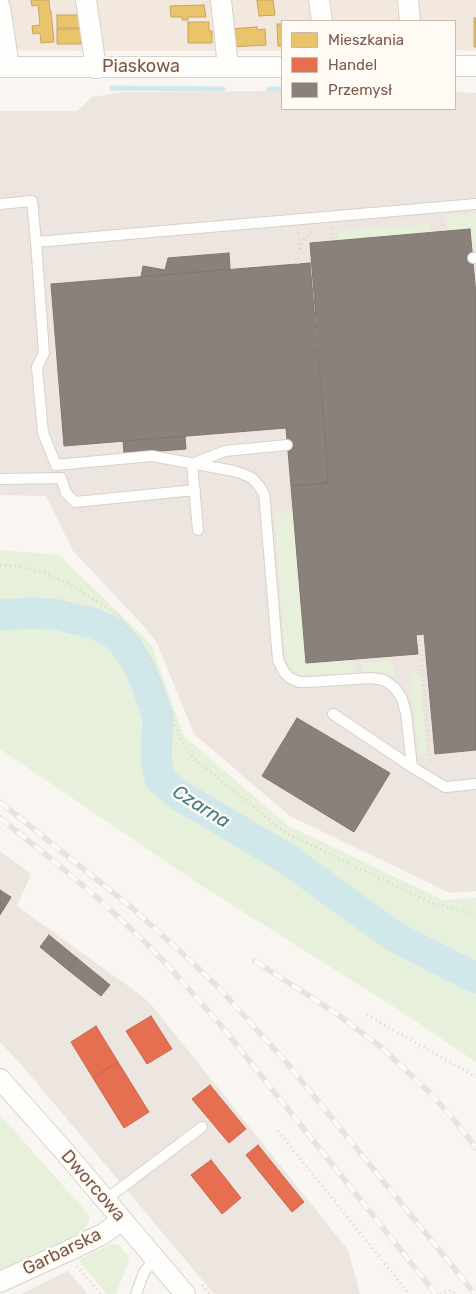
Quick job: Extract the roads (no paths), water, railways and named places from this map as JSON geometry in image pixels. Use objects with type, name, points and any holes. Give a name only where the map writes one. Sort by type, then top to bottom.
[{"type":"street","points":[[86,0],[96,68]]},
{"type":"street","points":[[221,0],[228,67]]},
{"type":"street","points":[[320,0],[322,20]]},
{"type":"street","points":[[408,0],[410,20]]},
{"type":"street","points":[[0,7],[5,67]]},
{"type":"street","points":[[456,66],[476,66]]},
{"type":"street","name":"Piaskowa","points":[[5,67],[281,67]]},
{"type":"street","name":"Dworcowa","points":[[0,1079],[185,1294]]},
{"type":"street","name":"Garbarska","points":[[0,1282],[103,1234],[122,1220]]},
{"type":"lane","points":[[0,204],[32,201],[44,353],[37,367],[43,434],[66,493],[75,502],[195,490]]},
{"type":"lane","points":[[36,242],[476,204]]},
{"type":"lane","points":[[192,464],[225,451],[288,446]]},
{"type":"lane","points":[[56,464],[152,456],[243,474],[252,478],[264,494],[266,504],[278,660],[284,672],[290,678],[299,682],[370,678],[384,680],[395,688],[402,699],[406,713],[412,766]]},
{"type":"lane","points":[[192,464],[198,530]]},
{"type":"lane","points":[[0,479],[61,478]]},
{"type":"lane","points":[[333,714],[445,786],[476,784]]},
{"type":"lane","points":[[105,1200],[202,1127]]},
{"type":"lane","points":[[136,1294],[144,1272],[155,1259]]},
{"type":"waterway","points":[[112,88],[223,89]]},
{"type":"waterway","points":[[269,89],[281,89]]},
{"type":"waterway","name":"Czarna","points":[[0,615],[54,614],[95,624],[114,633],[127,647],[138,665],[158,717],[156,761],[160,779],[179,795],[287,859],[395,937],[476,978]]},
{"type":"railway","points":[[0,802],[131,907],[219,988],[287,1063],[475,1294]]},
{"type":"railway","points":[[0,818],[102,902],[171,969],[219,1023],[436,1294]]},
{"type":"railway","points":[[255,961],[337,1014],[382,1048],[428,1091],[476,1148]]}]
